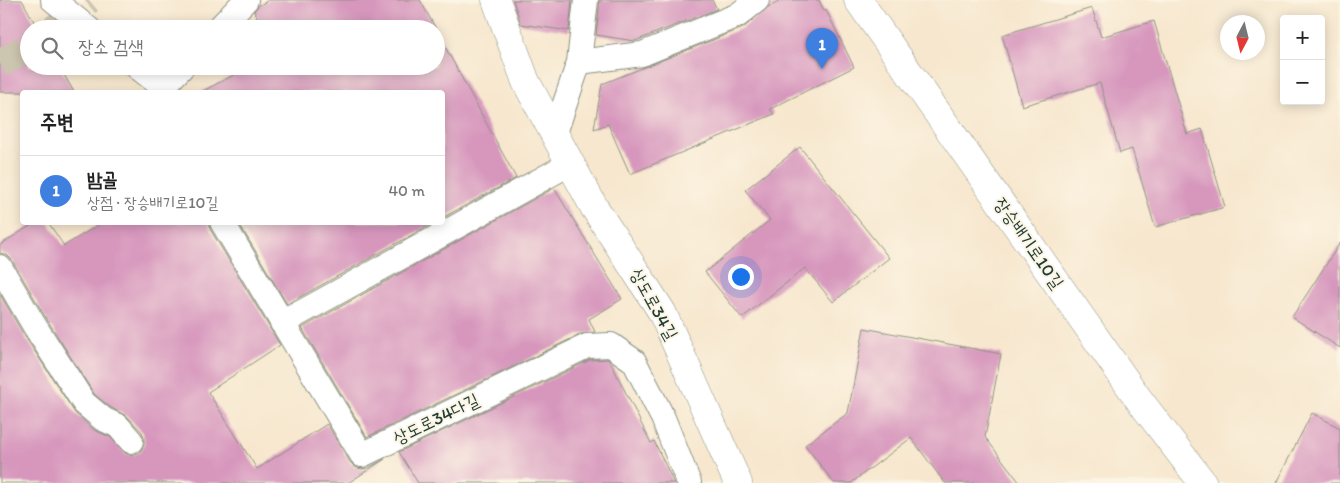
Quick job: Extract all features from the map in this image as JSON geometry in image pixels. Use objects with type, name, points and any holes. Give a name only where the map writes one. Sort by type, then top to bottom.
[{"type":"street","name":"상도로34길","points":[[496,0],[526,82],[594,207],[662,312],[738,483]]},
{"type":"street","name":"장승배기로10길","points":[[858,0],[1140,401],[1203,483]]},
{"type":"lane","points":[[53,0],[78,20]]},
{"type":"lane","points":[[227,20],[246,0]]},
{"type":"lane","points":[[555,133],[579,62],[586,0]]},
{"type":"lane","points":[[579,62],[642,54],[738,15],[757,0]]},
{"type":"lane","points":[[146,75],[163,90],[176,75]]},
{"type":"lane","points":[[282,323],[439,228],[571,163]]},
{"type":"lane","name":"상도로34다길","points":[[224,225],[362,455],[587,346],[611,345],[634,361],[664,418],[689,483]]},
{"type":"lane","points":[[0,267],[34,325],[84,403],[102,418],[118,426],[131,441]]},
{"type":"building","points":[[0,0],[22,0],[33,20],[20,20],[20,75],[64,75],[73,90],[0,92]]},
{"type":"building","points":[[269,0],[420,0],[431,20],[254,20],[258,18],[254,11],[258,6]]},
{"type":"building","points":[[513,0],[572,0],[569,31],[521,24]]},
{"type":"building","points":[[600,0],[712,0],[717,9],[635,41],[596,35]]},
{"type":"building","points":[[783,0],[819,0],[824,11],[826,10],[854,67],[770,109],[774,114],[630,174],[608,124],[594,129],[602,84],[743,28],[768,7]]},
{"type":"building","points":[[1092,8],[1101,37],[1154,21],[1187,134],[1202,129],[1225,207],[1155,227],[1132,149],[1120,153],[1100,83],[1022,106],[1002,35]]},
{"type":"building","points":[[445,47],[516,178],[445,216],[445,90],[205,90],[234,75],[445,75]]},
{"type":"building","points":[[800,147],[889,258],[833,302],[805,268],[742,318],[705,272],[770,220],[745,190]]},
{"type":"building","points":[[554,188],[622,299],[589,319],[595,332],[581,334],[367,437],[302,328]]},
{"type":"building","points":[[31,225],[50,225],[64,246],[98,225],[209,225],[280,345],[208,392],[257,469],[327,424],[355,467],[361,469],[368,468],[385,459],[348,483],[0,483],[0,294],[22,332],[75,413],[94,430],[110,437],[126,454],[133,455],[140,452],[144,445],[144,438],[142,432],[128,417],[110,407],[94,394],[12,260],[7,255],[0,253],[0,245]]},
{"type":"building","points":[[240,225],[430,225],[287,304]]},
{"type":"building","points":[[1340,243],[1340,348],[1292,317]]},
{"type":"building","points":[[864,328],[1001,354],[985,437],[1020,483],[945,483],[911,438],[851,483],[834,483],[805,445],[848,413]]},
{"type":"building","points":[[607,359],[610,361],[651,443],[654,441],[674,483],[418,483],[399,452],[590,360]]},
{"type":"building","points":[[1312,413],[1340,428],[1340,483],[1276,483]]},
{"type":"tunnel","points":[[65,20],[89,0]]},
{"type":"tunnel","points":[[0,64],[20,52]]},
{"type":"place","name":"밤골","points":[[822,69]]}]
